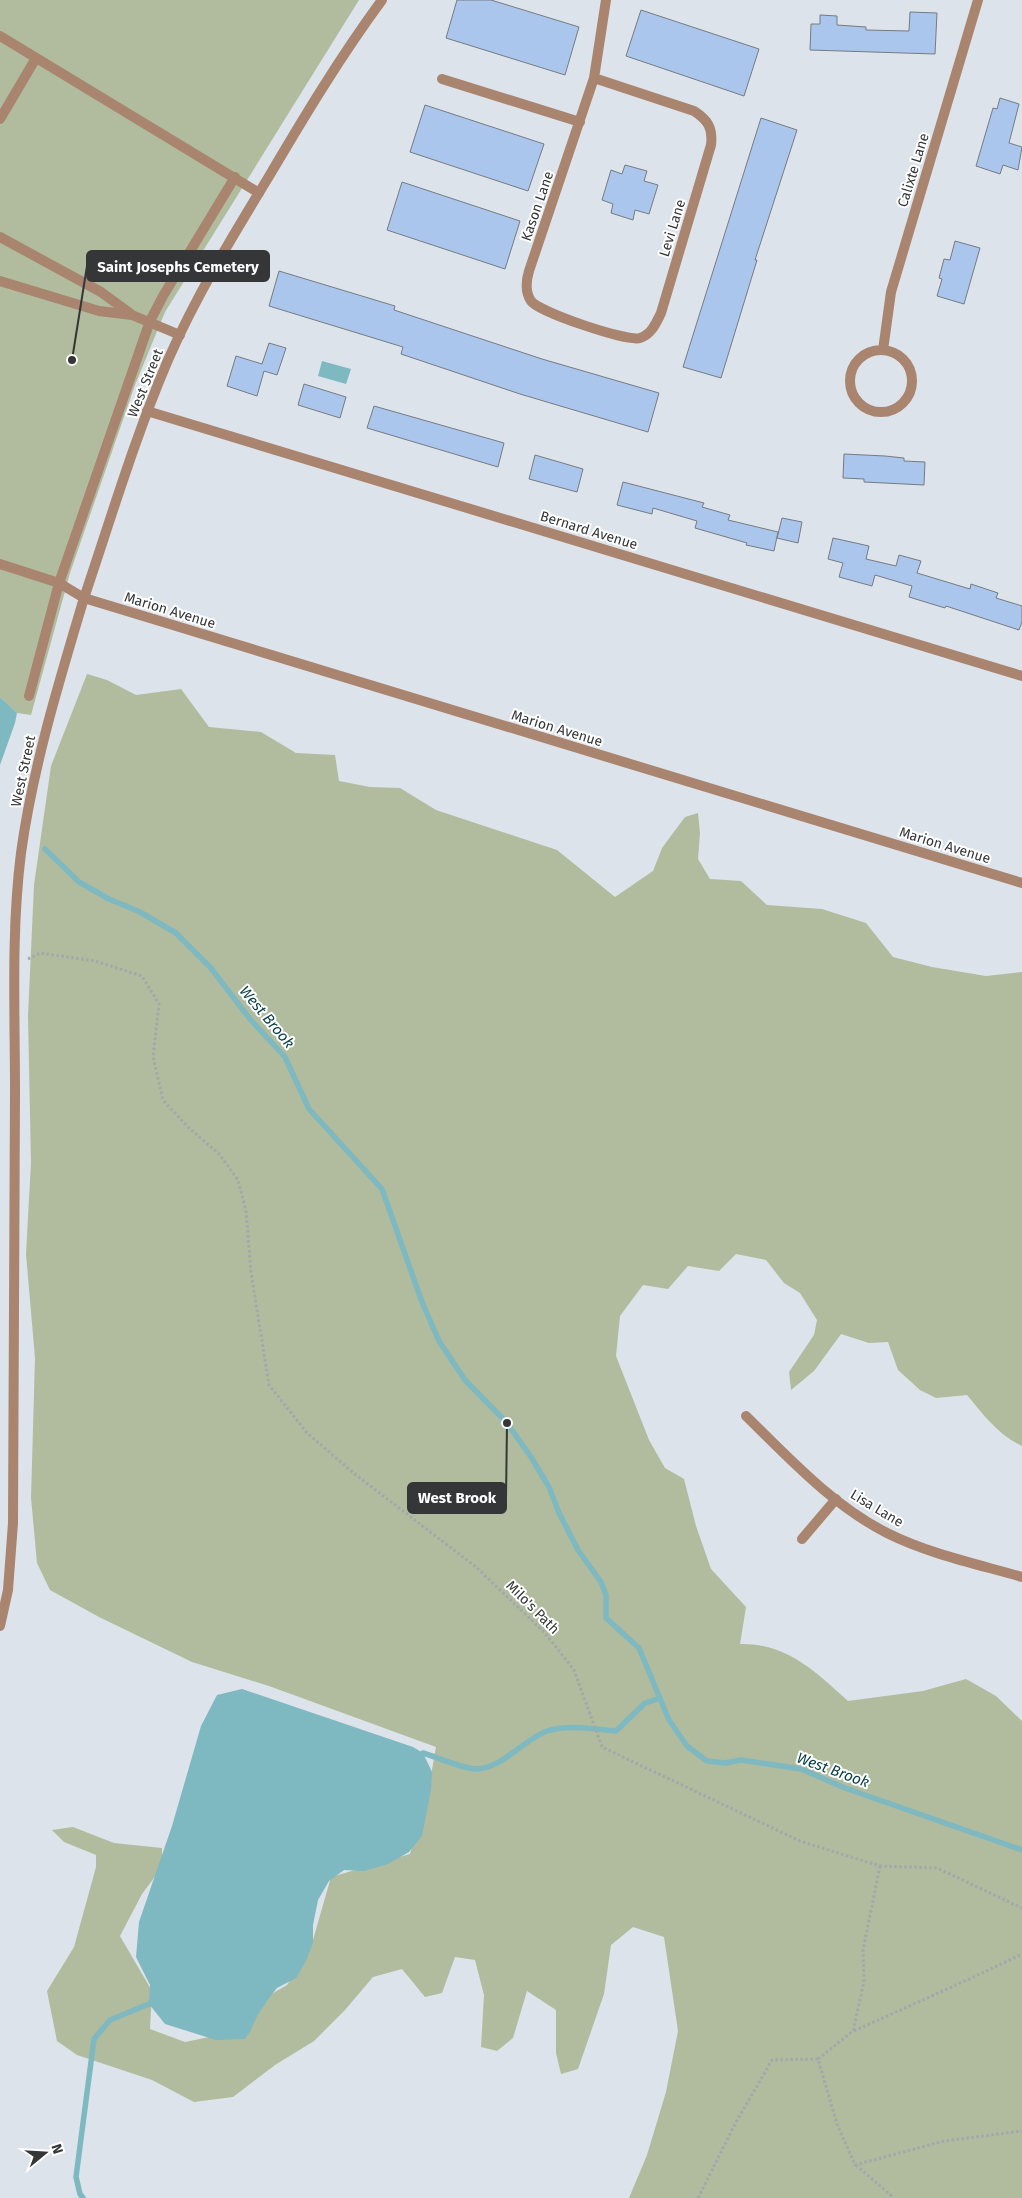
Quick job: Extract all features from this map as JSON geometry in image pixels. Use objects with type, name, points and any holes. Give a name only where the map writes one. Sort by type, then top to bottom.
[{"type":"street","name":"West Street","points":[[0,1626],[8,1590],[13,1524],[15,966],[20,870],[33,787],[54,697],[84,598],[147,411],[180,335],[206,282],[259,193],[337,66],[382,0]]},
{"type":"street","name":"Kason Lane","points":[[530,299],[526,286],[529,271],[594,78],[606,0]]},
{"type":"street","name":"Calixte Lane","points":[[883,350],[891,292],[978,0]]},
{"type":"street","points":[[0,36],[259,193]]},
{"type":"street","points":[[0,119],[36,58]]},
{"type":"street","name":"Levi Lane","points":[[530,299],[545,310],[620,336],[638,339],[651,331],[661,312],[712,145],[712,131],[709,124],[694,111],[594,78]]},
{"type":"street","points":[[442,79],[580,122]]},
{"type":"street","points":[[29,696],[59,583],[150,322],[163,296],[235,177]]},
{"type":"street","points":[[0,237],[101,292],[132,315]]},
{"type":"street","points":[[0,281],[99,311],[132,315],[180,335]]},
{"type":"street","points":[[883,350],[897,354],[908,364],[913,383],[905,402],[896,409],[886,412],[874,412],[864,408],[856,401],[851,391],[850,380],[852,369],[857,360],[864,354],[883,350]]},
{"type":"street","name":"Bernard Avenue","points":[[147,411],[1022,676]]},
{"type":"street","name":"Marion Avenue","points":[[0,564],[59,583],[84,598],[1022,883]]},
{"type":"street","name":"Lisa Lane","points":[[746,1416],[836,1500],[871,1523],[909,1542],[1022,1577]]},
{"type":"street","points":[[802,1539],[836,1500]]},
{"type":"path","name":"Milo's Path","points":[[15,966],[40,953],[95,961],[142,976],[159,1004],[153,1057],[163,1100],[187,1126],[219,1154],[238,1180],[246,1211],[251,1272],[269,1385],[308,1433],[356,1475],[476,1567],[545,1633],[574,1670],[602,1748],[800,1841],[880,1866],[936,1868],[1022,1908]]},
{"type":"path","points":[[853,2031],[864,1982],[863,1950],[880,1866]]},
{"type":"path","points":[[698,2198],[735,2124],[772,2060],[818,2059],[853,2031],[1022,1954]]},
{"type":"path","points":[[818,2059],[837,2124],[856,2164],[894,2198]]},
{"type":"path","points":[[856,2164],[944,2141],[1022,2132]]},
{"type":"green space","points":[[0,0],[359,0],[165,312],[135,385],[70,573],[31,715],[17,713],[0,697]]},
{"type":"green space","points":[[87,674],[107,680],[136,695],[181,689],[209,727],[261,732],[296,753],[335,755],[339,781],[370,787],[400,788],[436,810],[557,850],[615,897],[653,871],[662,848],[685,817],[698,813],[700,833],[698,859],[710,879],[741,881],[767,905],[822,909],[866,923],[893,957],[932,967],[986,976],[1022,972],[1022,1446],[998,1430],[967,1395],[936,1398],[920,1390],[898,1370],[888,1342],[869,1343],[841,1334],[814,1371],[791,1390],[789,1372],[814,1335],[817,1320],[800,1293],[784,1283],[766,1260],[736,1254],[719,1271],[688,1266],[668,1289],[643,1285],[620,1316],[616,1356],[649,1440],[665,1468],[684,1479],[696,1526],[711,1569],[746,1607],[740,1644],[772,1648],[786,1654],[824,1679],[848,1701],[923,1691],[966,1679],[996,1696],[1022,1721],[1022,2198],[629,2198],[647,2155],[666,2092],[678,2031],[664,1937],[633,1927],[611,1945],[604,1994],[578,2069],[561,2074],[556,2053],[556,2010],[527,1991],[513,2038],[497,2051],[481,2047],[484,1995],[475,1960],[455,1957],[442,1993],[425,1997],[402,1969],[373,1977],[345,2010],[314,2041],[275,2065],[233,2097],[194,2102],[152,2080],[77,2055],[57,2041],[47,1991],[74,1947],[96,1867],[96,1855],[64,1842],[52,1830],[73,1827],[114,1843],[162,1848],[162,1867],[142,1894],[120,1936],[152,1991],[150,2029],[185,2042],[234,2032],[256,2003],[287,1985],[311,1947],[331,1877],[410,1854],[429,1787],[436,1747],[269,1686],[192,1662],[99,1617],[50,1590],[37,1563],[31,1498],[35,1358],[26,1254],[31,1163],[28,1016],[34,885],[51,766]]},
{"type":"water","points":[[322,361],[351,369],[346,384],[318,376]]},
{"type":"water","points":[[0,697],[17,713],[0,765]]},
{"type":"water","points":[[242,1689],[413,1747],[423,1753],[432,1772],[431,1790],[422,1836],[409,1852],[388,1864],[364,1871],[344,1870],[329,1881],[318,1900],[313,1925],[313,1943],[305,1963],[296,1978],[277,1988],[257,2016],[245,2039],[216,2040],[165,2024],[149,2004],[150,1985],[136,1957],[139,1922],[172,1826],[201,1726],[217,1695]]},
{"type":"building","points":[[457,0],[491,0],[579,27],[565,75],[446,38]]},
{"type":"building","points":[[641,10],[759,49],[744,96],[626,56]]},
{"type":"building","points":[[910,12],[937,13],[935,54],[810,50],[811,24],[820,24],[820,15],[837,16],[837,25],[866,27],[866,30],[909,31]]},
{"type":"building","points":[[1000,98],[1019,104],[1009,143],[1022,147],[1018,170],[1003,165],[1000,174],[976,166],[993,108],[997,109]]},
{"type":"building","points":[[425,105],[544,144],[528,191],[410,152]]},
{"type":"building","points":[[761,118],[797,130],[755,260],[757,260],[721,378],[683,367]]},
{"type":"building","points":[[625,165],[647,171],[644,181],[658,185],[649,214],[635,210],[633,220],[611,213],[613,204],[602,200],[611,170],[622,174]]},
{"type":"building","points":[[402,182],[520,221],[505,269],[387,230]]},
{"type":"building","points":[[955,241],[980,248],[964,304],[937,296],[942,279],[939,278],[944,259],[950,260]]},
{"type":"building","points":[[279,271],[395,306],[394,310],[542,359],[659,393],[648,432],[520,394],[401,354],[403,347],[269,306]]},
{"type":"building","points":[[269,343],[286,348],[277,375],[264,371],[257,396],[227,386],[236,356],[262,364]]},
{"type":"building","points":[[304,384],[346,397],[340,418],[298,405]]},
{"type":"building","points":[[374,406],[504,443],[498,467],[367,428]]},
{"type":"building","points":[[844,454],[885,456],[904,458],[904,461],[925,462],[924,485],[864,482],[864,479],[843,478]]},
{"type":"building","points":[[535,455],[583,469],[577,492],[529,479]]},
{"type":"building","points":[[623,482],[704,503],[702,507],[730,515],[728,520],[778,532],[774,551],[746,545],[747,543],[695,528],[697,521],[653,508],[652,514],[617,505]]},
{"type":"building","points":[[782,518],[802,522],[798,543],[777,538]]},
{"type":"building","points":[[833,538],[869,546],[866,559],[896,566],[899,555],[921,561],[917,573],[970,589],[971,584],[998,593],[996,598],[1022,606],[1022,622],[1019,630],[946,606],[945,608],[909,597],[912,586],[875,575],[872,586],[839,577],[843,563],[828,559]]},
{"type":"waterway","name":"West Brook","points":[[45,849],[79,882],[109,899],[140,912],[176,933],[210,967],[250,1019],[285,1057],[309,1109],[382,1189],[422,1302],[439,1341],[465,1380],[507,1423],[531,1457],[549,1487],[559,1513],[578,1550],[601,1582],[606,1595],[606,1618],[639,1648],[669,1720],[687,1746],[707,1761],[726,1763],[741,1760],[801,1769],[845,1788],[1022,1850]]},
{"type":"waterway","points":[[418,1757],[423,1753],[463,1767],[484,1768],[503,1760],[530,1740],[547,1731],[573,1727],[616,1731],[645,1703],[660,1698]]},
{"type":"waterway","points":[[83,2198],[80,2194],[76,2177],[94,2039],[110,2020],[149,2004],[154,2000]]},
{"type":"place","name":"Saint Josephs Cemetery","points":[[72,360]]},
{"type":"place","name":"West Brook","points":[[507,1423]]}]
